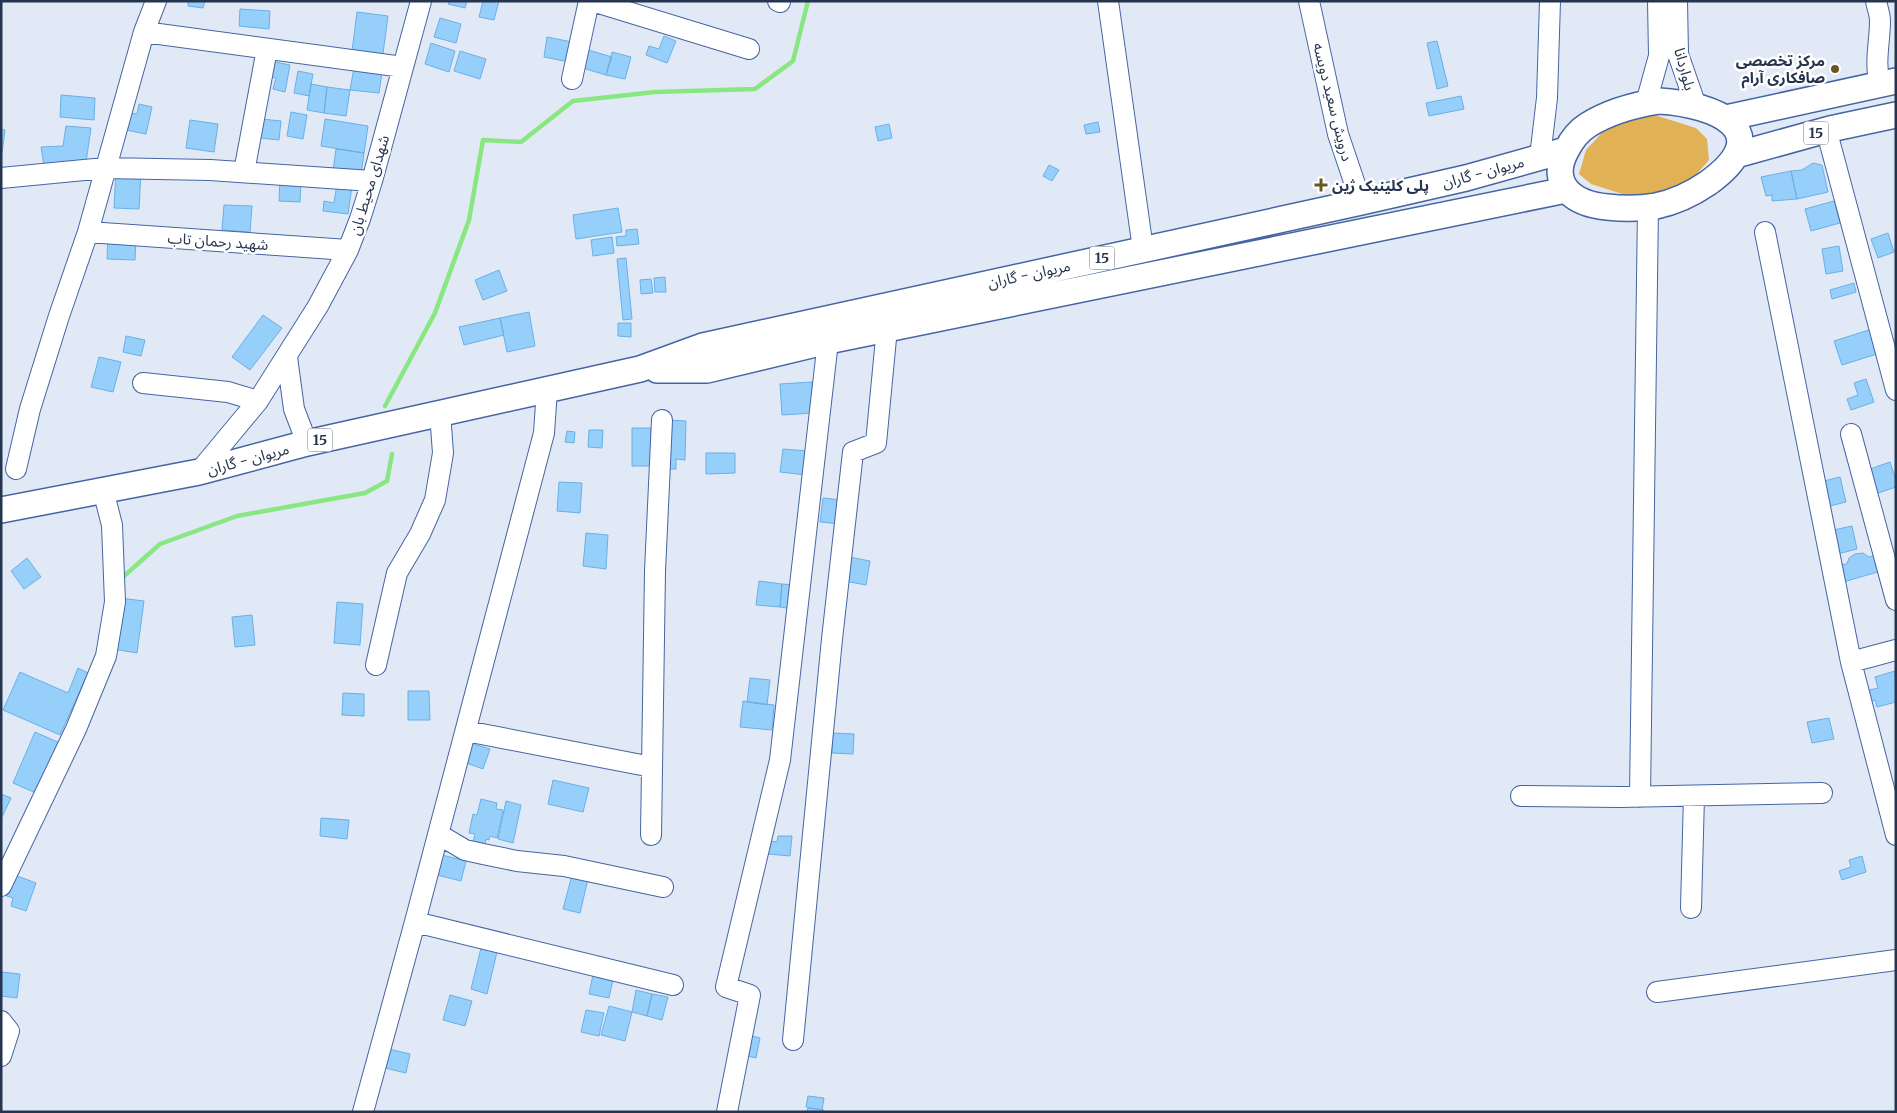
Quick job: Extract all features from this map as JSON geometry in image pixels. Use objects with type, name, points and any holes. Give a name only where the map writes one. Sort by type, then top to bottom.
[{"type":"main road","name":"15","points":[[1726,118],[1823,98],[1888,82]]},
{"type":"main road","points":[[1823,98],[1817,106],[1817,116],[1822,124],[1830,129]]},
{"type":"main road","points":[[1677,102],[1696,106],[1726,118],[1734,125],[1739,134],[1739,146],[1736,155],[1724,170],[1687,196],[1657,206],[1630,209],[1604,207],[1578,199],[1566,190],[1561,182],[1560,164],[1572,140],[1586,126],[1609,113],[1646,103],[1677,102]]},
{"type":"main road","name":"15","points":[[1736,155],[1830,129],[1896,115]]},
{"type":"main road","name":"مریوان - گاران","points":[[1,510],[199,472],[307,443],[640,370],[703,346],[1361,202],[1566,150]]},
{"type":"main road","points":[[1437,184],[1445,189],[1450,196],[1451,206],[1449,214]]},
{"type":"main road","name":"مریوان - گاران","points":[[640,370],[707,370],[887,328],[1566,190]]},
{"type":"street","points":[[16,469],[30,409],[88,232],[144,32],[156,1]]},
{"type":"street","name":"شهدای محیط بان","points":[[199,472],[258,401],[287,356],[348,250],[372,181],[421,1]]},
{"type":"street","points":[[572,79],[588,1]]},
{"type":"street","points":[[592,1],[748,49]]},
{"type":"street","points":[[1108,1],[1143,249]]},
{"type":"street","name":"درویش سعید دویسه","points":[[1309,1],[1338,134],[1361,202]]},
{"type":"street","points":[[1540,157],[1547,98],[1550,1]]},
{"type":"street","name":"بلواردانا","points":[[1646,103],[1659,56],[1658,1]]},
{"type":"street","name":"بلواردانا","points":[[1677,1],[1678,54],[1696,106]]},
{"type":"street","points":[[1876,1],[1880,19],[1877,53],[1878,77],[1888,82]]},
{"type":"street","points":[[144,32],[403,67]]},
{"type":"street","points":[[244,172],[267,49]]},
{"type":"street","points":[[1830,129],[1829,140],[1896,390]]},
{"type":"street","points":[[1,178],[105,168],[210,170],[372,181]]},
{"type":"street","points":[[1640,797],[1648,207]]},
{"type":"street","name":"شهید رحمان تاب","points":[[88,232],[348,250]]},
{"type":"street","points":[[1765,232],[1851,662],[1896,835]]},
{"type":"street","points":[[793,1040],[829,668],[853,452],[876,444],[887,328]]},
{"type":"street","points":[[727,1112],[750,995],[726,987],[780,760],[828,341]]},
{"type":"street","points":[[287,356],[294,409],[307,443]]},
{"type":"street","points":[[143,383],[228,392],[258,401]]},
{"type":"street","points":[[363,1112],[544,433],[547,389]]},
{"type":"street","points":[[376,665],[397,573],[420,534],[435,500],[443,453],[440,413]]},
{"type":"street","points":[[651,836],[655,571],[662,420]]},
{"type":"street","points":[[1852,434],[1896,600]]},
{"type":"street","points":[[1,886],[76,729],[106,656],[115,602],[112,525],[103,490]]},
{"type":"street","points":[[1851,662],[1896,650]]},
{"type":"street","points":[[466,731],[652,767]]},
{"type":"street","points":[[1521,796],[1640,797],[1822,793]]},
{"type":"street","points":[[1691,908],[1694,796]]},
{"type":"street","points":[[438,834],[466,850],[517,861],[564,866],[663,887]]},
{"type":"street","points":[[415,922],[673,985]]},
{"type":"street","points":[[1657,992],[1896,960]]},
{"type":"street","points":[[1,1021],[9,1031],[1,1056]]},
{"type":"shaded area","points":[[1648,113],[1696,128],[1707,139],[1709,160],[1687,185],[1638,199],[1591,184],[1579,174],[1586,150],[1611,123]]},
{"type":"building","points":[[188,1],[205,1],[203,8],[188,6]]},
{"type":"building","points":[[449,1],[467,1],[465,8],[448,4]]},
{"type":"building","points":[[483,1],[499,1],[494,20],[479,17]]},
{"type":"building","points":[[240,9],[270,11],[269,29],[239,26]]},
{"type":"building","points":[[357,12],[388,16],[382,61],[352,51]]},
{"type":"building","points":[[440,18],[461,24],[456,43],[434,37]]},
{"type":"building","points":[[664,36],[676,41],[667,63],[646,55],[649,46],[659,49]]},
{"type":"building","points":[[547,37],[577,43],[574,63],[544,57]]},
{"type":"building","points":[[1437,41],[1448,86],[1437,89],[1427,43]]},
{"type":"building","points":[[431,43],[455,51],[449,72],[425,64]]},
{"type":"building","points":[[585,49],[612,57],[606,75],[579,67]]},
{"type":"building","points":[[460,51],[486,59],[480,79],[454,71]]},
{"type":"building","points":[[612,52],[631,57],[625,79],[606,75]]},
{"type":"building","points":[[270,61],[290,65],[285,92],[273,89],[276,78],[267,76]]},
{"type":"building","points":[[355,62],[383,66],[379,93],[350,90]]},
{"type":"building","points":[[298,71],[313,74],[309,96],[294,93]]},
{"type":"building","points":[[311,84],[327,87],[324,113],[307,110]]},
{"type":"building","points":[[327,87],[350,90],[346,116],[324,113]]},
{"type":"building","points":[[61,95],[95,98],[94,120],[60,117]]},
{"type":"building","points":[[1461,96],[1464,109],[1429,116],[1426,103]]},
{"type":"building","points":[[139,104],[152,107],[146,134],[121,129],[124,112],[137,114]]},
{"type":"building","points":[[291,112],[307,115],[303,139],[287,136]]},
{"type":"building","points":[[262,119],[281,121],[279,140],[260,138]]},
{"type":"building","points":[[325,119],[368,126],[364,153],[321,146]]},
{"type":"building","points":[[190,120],[218,124],[214,152],[186,148]]},
{"type":"building","points":[[1098,122],[1100,132],[1086,134],[1084,125]]},
{"type":"building","points":[[889,124],[892,138],[878,141],[875,127]]},
{"type":"building","points":[[66,126],[91,128],[85,169],[45,172],[41,147],[63,146]]},
{"type":"building","points":[[1,129],[5,130],[2,153],[1,153]]},
{"type":"building","points":[[336,149],[364,153],[361,175],[333,171]]},
{"type":"building","points":[[1813,163],[1822,165],[1828,192],[1797,199],[1791,171],[1802,170]]},
{"type":"building","points":[[1049,165],[1059,170],[1052,181],[1043,176]]},
{"type":"building","points":[[116,171],[141,172],[139,209],[114,208]]},
{"type":"building","points":[[1791,171],[1797,199],[1772,201],[1772,195],[1766,196],[1761,177]]},
{"type":"building","points":[[280,179],[301,180],[300,202],[279,201]]},
{"type":"building","points":[[337,184],[352,186],[348,214],[323,211],[324,201],[334,203]]},
{"type":"building","points":[[1834,201],[1840,223],[1811,231],[1805,209]]},
{"type":"building","points":[[224,205],[252,206],[250,232],[222,230]]},
{"type":"building","points":[[618,208],[622,232],[576,239],[573,215]]},
{"type":"building","points":[[637,229],[639,244],[617,246],[616,237],[626,236],[626,230]]},
{"type":"building","points":[[1888,233],[1894,252],[1878,258],[1871,239]]},
{"type":"building","points":[[108,236],[136,238],[135,260],[107,259]]},
{"type":"building","points":[[612,237],[614,253],[593,256],[591,240]]},
{"type":"building","points":[[1839,246],[1843,271],[1826,274],[1822,249]]},
{"type":"building","points":[[626,258],[632,319],[623,320],[617,259]]},
{"type":"building","points":[[499,270],[507,291],[483,300],[475,280]]},
{"type":"building","points":[[665,277],[666,292],[655,292],[654,278]]},
{"type":"building","points":[[651,279],[653,293],[641,294],[640,280]]},
{"type":"building","points":[[1854,283],[1856,292],[1832,299],[1830,290]]},
{"type":"building","points":[[529,312],[535,346],[507,352],[500,318]]},
{"type":"building","points":[[263,315],[282,328],[250,370],[232,357]]},
{"type":"building","points":[[500,318],[504,335],[464,345],[459,327]]},
{"type":"building","points":[[618,323],[631,323],[631,337],[618,336]]},
{"type":"building","points":[[1872,329],[1880,353],[1842,365],[1834,341]]},
{"type":"building","points":[[126,336],[145,340],[141,356],[123,352]]},
{"type":"building","points":[[99,357],[121,362],[113,392],[91,387]]},
{"type":"building","points":[[1866,379],[1874,402],[1851,410],[1847,399],[1858,395],[1854,383]]},
{"type":"building","points":[[812,382],[814,413],[782,415],[780,384]]},
{"type":"building","points":[[668,420],[686,421],[685,460],[676,459],[676,469],[667,469]]},
{"type":"building","points":[[632,428],[651,428],[651,466],[632,466]]},
{"type":"building","points":[[589,430],[603,430],[602,448],[588,447]]},
{"type":"building","points":[[567,431],[575,432],[574,443],[565,442]]},
{"type":"building","points":[[783,449],[808,451],[806,475],[780,472]]},
{"type":"building","points":[[706,453],[735,453],[735,473],[706,474]]},
{"type":"building","points":[[1890,462],[1896,480],[1896,487],[1878,493],[1870,469]]},
{"type":"building","points":[[1840,477],[1846,502],[1830,506],[1824,481]]},
{"type":"building","points":[[559,482],[582,483],[580,513],[557,511]]},
{"type":"building","points":[[823,498],[842,500],[840,524],[820,522]]},
{"type":"building","points":[[1852,526],[1857,549],[1834,555],[1829,531]]},
{"type":"building","points":[[586,533],[608,535],[606,569],[583,566]]},
{"type":"building","points":[[1863,553],[1869,557],[1877,555],[1881,571],[1840,583],[1835,565],[1847,564],[1849,558],[1855,554]]},
{"type":"building","points":[[849,557],[870,561],[866,585],[844,581]]},
{"type":"building","points":[[27,558],[41,577],[24,589],[11,571]]},
{"type":"building","points":[[759,581],[782,584],[780,607],[756,605]]},
{"type":"building","points":[[782,584],[796,585],[794,609],[780,607]]},
{"type":"building","points":[[120,598],[144,601],[137,653],[113,649]]},
{"type":"building","points":[[337,602],[363,604],[360,645],[334,643]]},
{"type":"building","points":[[252,615],[255,645],[235,647],[232,617]]},
{"type":"building","points":[[78,668],[88,673],[60,735],[3,710],[20,672],[68,693]]},
{"type":"building","points":[[1895,671],[1896,702],[1877,707],[1875,700],[1868,702],[1865,691],[1878,688],[1875,677]]},
{"type":"building","points":[[750,678],[770,680],[767,705],[747,702]]},
{"type":"building","points":[[408,691],[429,691],[430,720],[408,720]]},
{"type":"building","points":[[343,693],[364,694],[364,716],[342,715]]},
{"type":"building","points":[[743,701],[774,705],[772,730],[740,727]]},
{"type":"building","points":[[1829,718],[1834,739],[1812,743],[1807,722]]},
{"type":"building","points":[[35,732],[60,743],[38,794],[13,783]]},
{"type":"building","points":[[833,733],[854,734],[853,754],[832,753]]},
{"type":"building","points":[[467,742],[490,749],[483,769],[461,761]]},
{"type":"building","points":[[553,780],[589,788],[583,812],[548,804]]},
{"type":"building","points":[[1,794],[11,798],[1,819]]},
{"type":"building","points":[[481,799],[497,803],[496,809],[503,810],[497,838],[490,836],[489,840],[486,839],[484,849],[472,846],[475,834],[469,833],[473,814],[477,815]]},
{"type":"building","points":[[506,801],[521,805],[513,843],[498,839]]},
{"type":"building","points":[[321,818],[349,820],[347,839],[320,836]]},
{"type":"building","points":[[778,836],[792,836],[790,856],[768,854],[769,841],[777,842]]},
{"type":"building","points":[[438,854],[466,861],[461,881],[433,874]]},
{"type":"building","points":[[1862,856],[1866,872],[1842,880],[1839,871],[1851,867],[1849,860]]},
{"type":"building","points":[[12,874],[36,883],[26,911],[11,906],[13,898],[4,895]]},
{"type":"building","points":[[572,875],[588,879],[580,913],[563,909]]},
{"type":"building","points":[[481,948],[497,952],[487,994],[471,989]]},
{"type":"building","points":[[594,970],[614,975],[609,998],[589,994]]},
{"type":"building","points":[[1,972],[20,974],[17,998],[1,996]]},
{"type":"building","points":[[636,990],[652,994],[647,1016],[632,1012]]},
{"type":"building","points":[[652,994],[668,997],[662,1020],[647,1016]]},
{"type":"building","points":[[450,995],[472,1001],[465,1026],[443,1020]]},
{"type":"building","points":[[609,1006],[632,1012],[625,1041],[601,1035]]},
{"type":"building","points":[[586,1010],[604,1013],[599,1036],[581,1032]]},
{"type":"building","points":[[752,1036],[760,1038],[756,1058],[748,1056]]},
{"type":"building","points":[[389,1049],[410,1054],[406,1073],[385,1068]]},
{"type":"building","points":[[808,1096],[824,1098],[822,1110],[806,1107]]},
{"type":"building","points":[[808,1108],[824,1110],[824,1112],[807,1112]]},
{"type":"waterway","points":[[385,406],[435,313],[469,220],[483,140],[521,142],[573,101],[655,92],[755,89],[793,61],[808,1]]},
{"type":"waterway","points":[[123,577],[160,544],[237,516],[365,493],[387,481],[392,454]]},
{"type":"place","name":"مرکز تخصصی صافکاری آرام","points":[[1835,69]]},
{"type":"place","name":"پلی کلینیک ژین","points":[[1321,185]]}]
